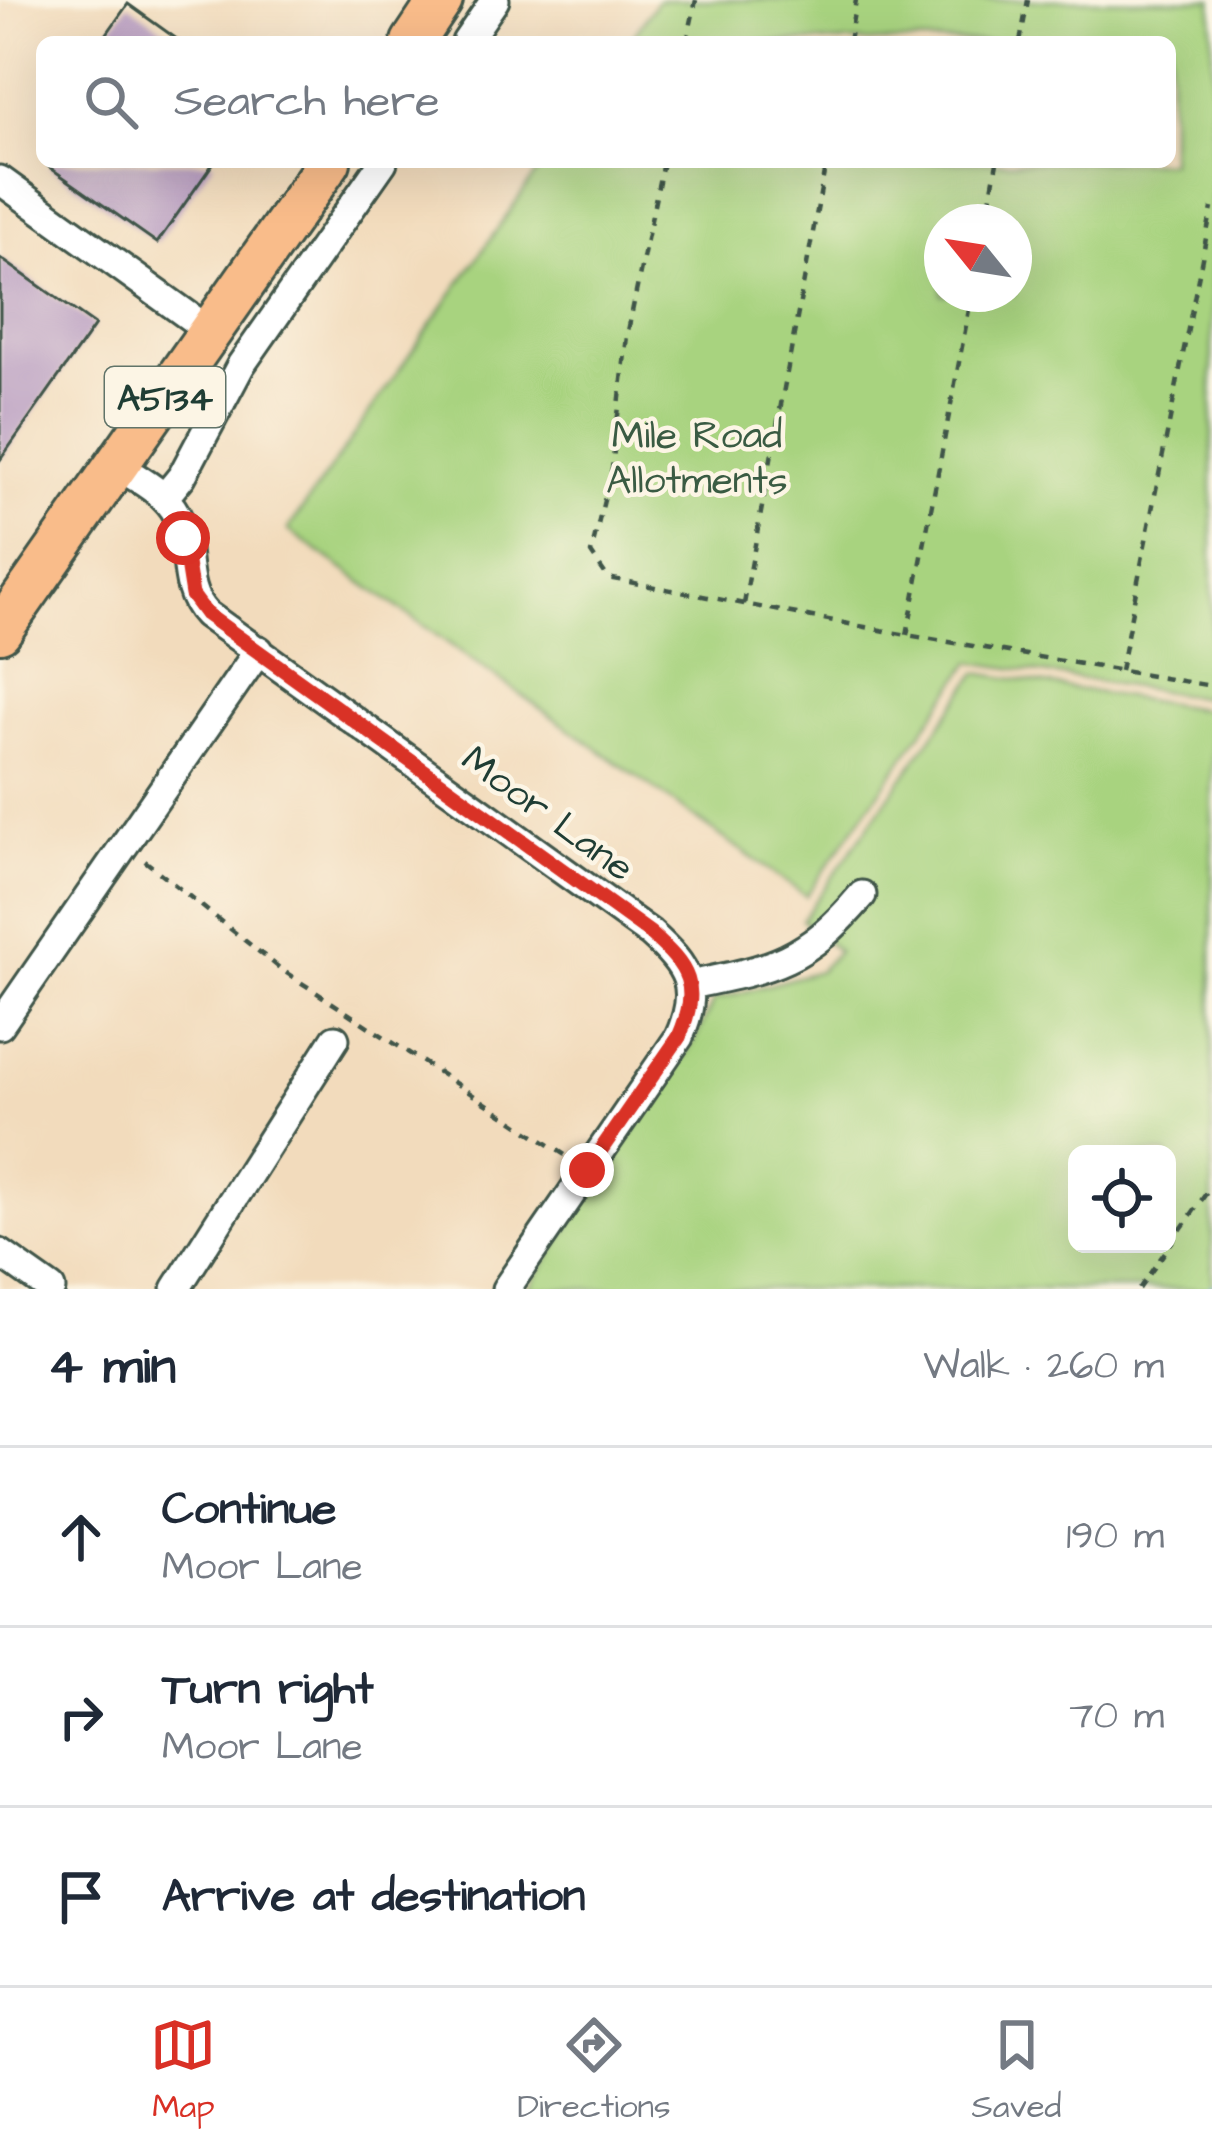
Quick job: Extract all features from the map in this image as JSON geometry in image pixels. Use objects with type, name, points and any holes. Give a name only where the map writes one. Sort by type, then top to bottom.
[{"type":"main road","points":[[417,36],[441,0]]},
{"type":"main road","name":"A5134","points":[[0,631],[325,168]]},
{"type":"street","points":[[470,36],[495,0]]},
{"type":"street","points":[[117,465],[164,498],[182,476],[241,365],[379,168]]},
{"type":"street","points":[[0,180],[211,332]]},
{"type":"street","name":"Moor Lane","points":[[164,498],[180,524],[189,584],[198,605],[650,933],[682,962],[689,985]]},
{"type":"street","points":[[2,1017],[259,650]]},
{"type":"street","points":[[506,1289],[679,1037],[689,1012],[689,985],[774,966],[805,952],[862,895]]},
{"type":"street","points":[[176,1289],[335,1039]]},
{"type":"street","points":[[0,1253],[51,1289]]},
{"type":"path","points":[[688,36],[696,0]]},
{"type":"path","points":[[850,36],[856,0]]},
{"type":"path","points":[[1021,36],[1028,0]]},
{"type":"path","points":[[662,168],[627,336],[612,468],[591,553],[608,578],[1212,686]]},
{"type":"path","points":[[744,604],[825,168]]},
{"type":"path","points":[[989,204],[996,168]]},
{"type":"path","points":[[1120,671],[1212,208]]},
{"type":"path","points":[[907,635],[969,312]]},
{"type":"path","points":[[124,846],[282,970],[587,1170]]},
{"type":"path","points":[[1139,1289],[1212,1185]]},
{"type":"green space","name":"Mile Road Allotments","points":[[658,0],[1212,0],[1212,699],[971,662],[806,896],[288,530],[540,168],[1176,168],[1176,36],[633,36]]},
{"type":"green space","points":[[977,673],[1212,711],[1212,1289],[528,1289],[695,1040],[714,1000],[819,971],[838,951],[802,920]]},
{"type":"building","points":[[128,4],[173,36],[105,36]]},
{"type":"building","points":[[50,168],[210,168],[157,243]]},
{"type":"building","points":[[0,258],[95,325],[0,460]]},
{"type":"route","points":[[183,538],[192,595],[206,614],[650,933],[682,962],[689,985],[689,1012],[679,1037],[587,1170]]}]
